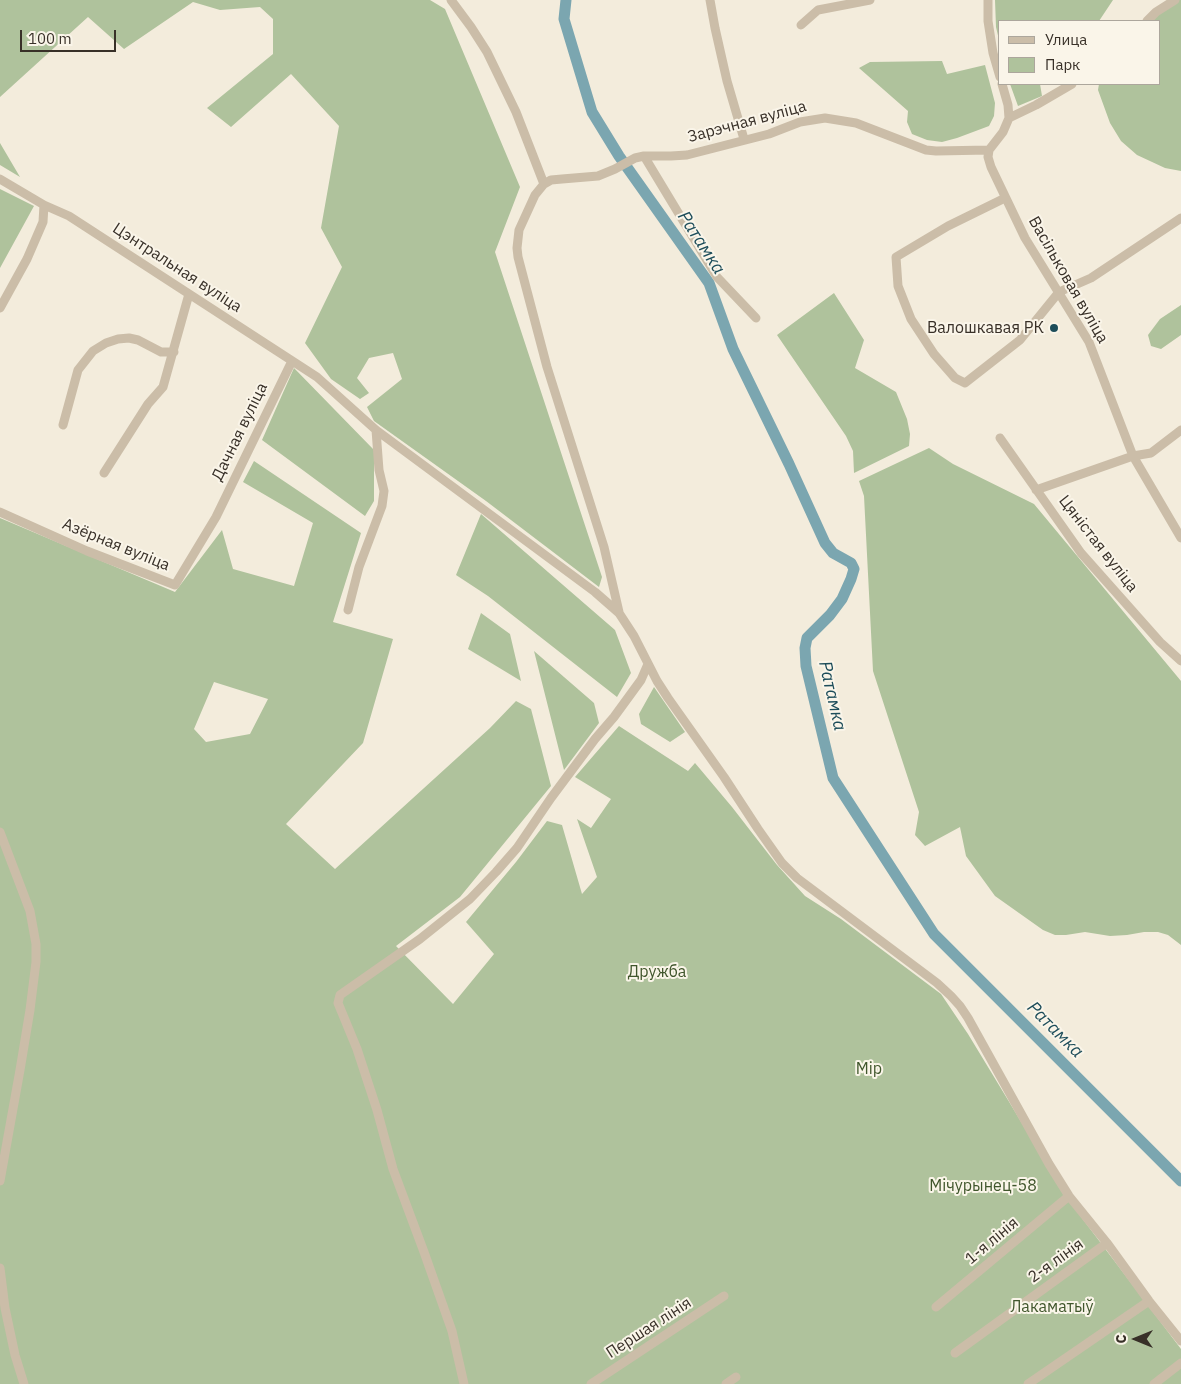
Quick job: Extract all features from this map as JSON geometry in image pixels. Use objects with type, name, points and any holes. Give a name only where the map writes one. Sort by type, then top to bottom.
[{"type":"street","points":[[450,0],[487,52],[516,112],[544,184],[535,195],[519,230],[518,257],[547,367],[604,548],[619,613],[634,636],[656,681],[782,863],[804,884],[937,983],[960,1006],[1068,1198],[1105,1244],[1147,1302],[1181,1340]]},
{"type":"street","points":[[710,0],[727,81],[744,139]]},
{"type":"street","points":[[801,25],[818,10],[870,0]]},
{"type":"street","points":[[988,0],[988,21],[998,69]]},
{"type":"street","points":[[1148,20],[1156,12],[1175,0]]},
{"type":"street","points":[[991,148],[1003,132],[1009,118],[1008,105],[1002,85]]},
{"type":"street","points":[[1009,118],[1070,85]]},
{"type":"street","name":"Зарэчная вуліца","points":[[544,184],[551,180],[598,176],[635,158],[687,155],[769,134],[800,122],[825,118],[856,123],[926,150],[991,148]]},
{"type":"street","name":"Васільковая вуліца","points":[[991,148],[988,157],[1005,198],[1025,238],[1089,342],[1133,456],[1181,538]]},
{"type":"street","points":[[644,156],[717,277],[756,318]]},
{"type":"street","name":"Цэнтральная вуліца","points":[[0,179],[44,205],[69,216],[317,378],[376,430],[595,592],[619,613]]},
{"type":"street","points":[[1005,198],[948,226],[896,257],[898,286],[911,319],[934,354],[955,378],[965,384],[1020,340],[1059,292],[1091,278],[1181,218]]},
{"type":"street","points":[[0,308],[27,259],[44,222],[44,205]]},
{"type":"street","points":[[104,473],[148,404],[163,387],[174,352],[188,294]]},
{"type":"street","points":[[63,425],[78,370],[93,351],[106,343],[129,338],[138,340],[160,352],[174,352]]},
{"type":"street","name":"Дачная вуліца","points":[[216,517],[292,361]]},
{"type":"street","points":[[348,610],[358,567],[382,506],[384,491],[379,470],[376,430]]},
{"type":"street","points":[[1036,490],[1133,456],[1151,453],[1181,430]]},
{"type":"street","name":"Цяністая вуліца","points":[[1000,438],[1087,559],[1160,642],[1181,661]]},
{"type":"street","name":"Азёрная вуліца","points":[[0,512],[87,550],[175,585],[216,517]]},
{"type":"street","points":[[464,1384],[452,1331],[393,1169],[358,1049],[338,1003],[340,995],[420,939],[470,900],[516,848],[551,798],[641,680],[648,664]]},
{"type":"street","points":[[0,832],[30,911],[36,944],[36,962],[30,1010],[0,1181]]},
{"type":"street","name":"1-я лінія","points":[[936,1307],[1068,1198]]},
{"type":"street","name":"2-я лінія","points":[[955,1352],[1105,1244]]},
{"type":"street","points":[[0,1268],[5,1308],[15,1355],[24,1384]]},
{"type":"street","name":"Першая лінія","points":[[596,1383],[724,1296]]},
{"type":"street","points":[[1028,1384],[1147,1302]]},
{"type":"street","points":[[1154,1384],[1181,1363]]},
{"type":"street","points":[[726,1384],[736,1377]]},
{"type":"green space","points":[[0,0],[430,0],[445,9],[520,187],[495,252],[602,577],[599,587],[486,501],[374,421],[367,407],[402,379],[393,353],[369,358],[357,378],[369,393],[360,399],[331,379],[305,343],[342,267],[321,228],[339,126],[291,74],[231,127],[207,108],[273,54],[273,19],[260,7],[220,10],[193,2],[124,49],[88,17],[0,97]]},
{"type":"green space","points":[[995,0],[1113,0],[1100,20],[998,20],[998,36]]},
{"type":"green space","points":[[1175,0],[1181,0],[1181,171],[1165,168],[1137,155],[1121,141],[1110,123],[1098,90],[1099,85],[1161,85],[1161,20],[1148,20]]},
{"type":"green space","points":[[942,61],[947,74],[985,65],[995,103],[994,116],[989,126],[942,142],[927,140],[912,134],[907,122],[908,111],[859,68],[870,62]]},
{"type":"green space","points":[[1010,85],[1040,85],[1042,96],[1018,106]]},
{"type":"green space","points":[[0,143],[20,177],[0,165]]},
{"type":"green space","points":[[0,189],[34,206],[0,268]]},
{"type":"green space","points":[[834,293],[864,340],[855,368],[896,392],[907,419],[910,434],[909,446],[854,473],[853,451],[846,436],[777,335]]},
{"type":"green space","points":[[1181,305],[1181,335],[1161,349],[1151,346],[1148,335],[1160,319]]},
{"type":"green space","points":[[294,368],[374,450],[374,501],[365,516],[262,440]]},
{"type":"green space","points":[[929,448],[953,464],[1034,504],[1181,681],[1181,945],[1168,935],[1158,932],[1110,936],[1085,932],[1055,935],[1043,930],[995,896],[966,856],[960,827],[925,846],[915,835],[919,812],[873,671],[864,496],[859,481]]},
{"type":"green space","points":[[254,461],[361,533],[333,622],[393,639],[363,743],[286,824],[335,869],[490,728],[516,701],[531,709],[551,786],[460,897],[396,946],[453,1004],[494,954],[466,922],[547,821],[562,825],[582,894],[597,877],[577,819],[591,828],[611,799],[575,777],[619,726],[688,771],[695,763],[777,865],[805,896],[841,919],[941,994],[968,1034],[1066,1197],[1181,1349],[1181,1384],[0,1384],[0,518],[175,592],[222,530],[233,569],[294,586],[313,523],[243,482]],"holes":[[[214,682],[268,699],[250,734],[206,742],[194,729]]]},
{"type":"green space","points":[[481,514],[615,630],[631,673],[617,697],[488,596],[456,575]]},
{"type":"green space","points":[[481,613],[510,634],[521,681],[468,649]]},
{"type":"green space","points":[[534,651],[594,703],[599,723],[564,770]]},
{"type":"green space","points":[[654,687],[685,732],[670,742],[641,724],[639,714]]},
{"type":"waterway","name":"Ратамка","points":[[566,0],[564,19],[592,112],[619,156],[709,283],[733,349],[825,543],[833,553],[851,563],[854,569],[842,599],[830,615],[807,638],[805,648],[806,666],[833,778],[934,934],[1181,1181]]},
{"type":"place","name":"Валошкавая РК","points":[[1054,328]]},
{"type":"park label","name":"Дружба","points":[[657,972]]},
{"type":"park label","name":"Мір","points":[[869,1069]]},
{"type":"park label","name":"Мічурынец-58","points":[[983,1186]]},
{"type":"park label","name":"Лакаматыў","points":[[1052,1307]]}]
